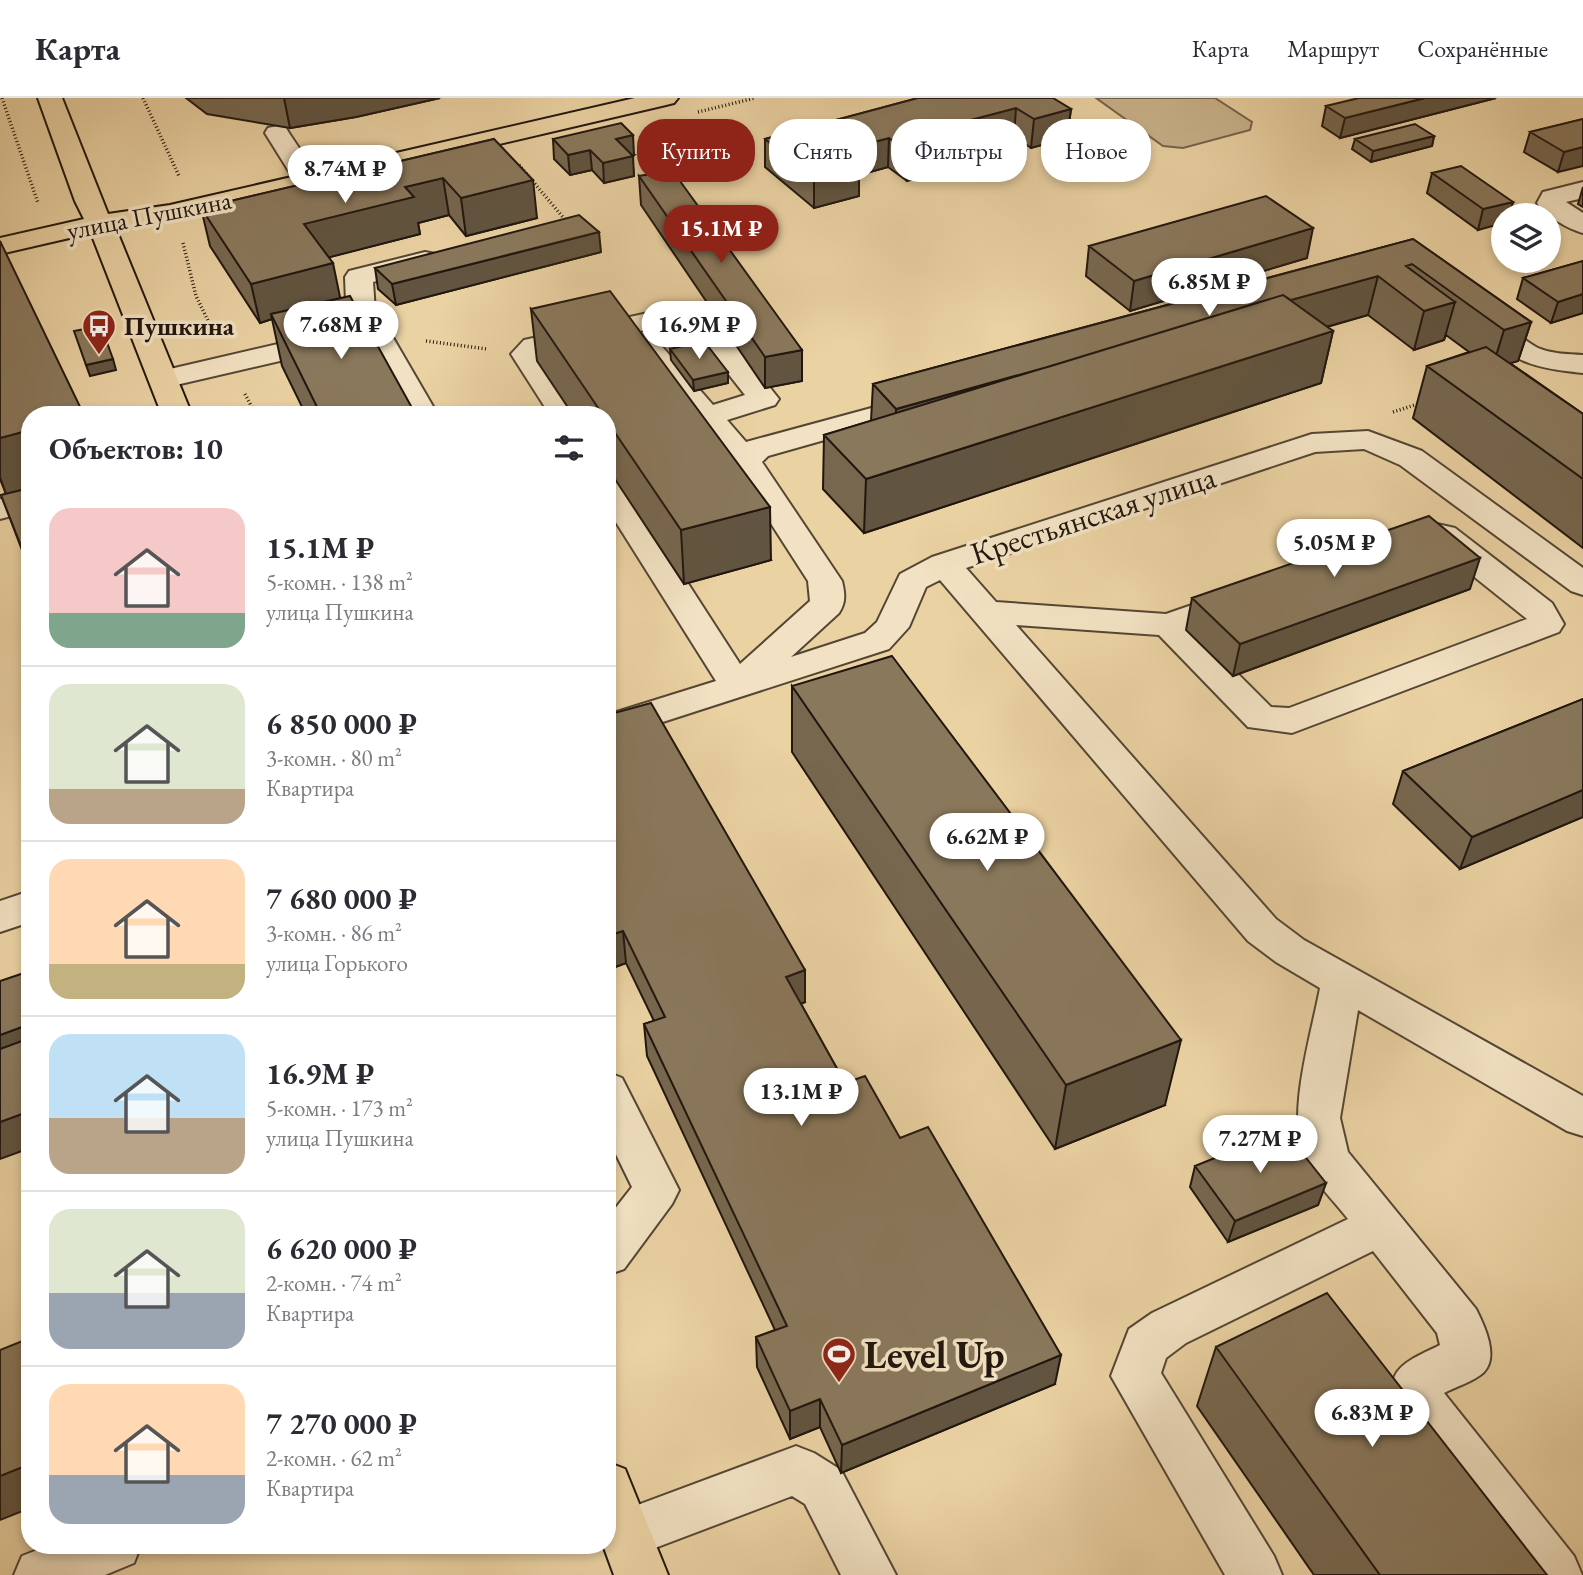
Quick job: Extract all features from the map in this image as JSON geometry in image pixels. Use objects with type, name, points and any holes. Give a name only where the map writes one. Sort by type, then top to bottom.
[{"type":"main road","points":[[50,98],[89,201],[174,406]]},
{"type":"main road","name":"улица Пушкина","points":[[0,246],[100,223],[170,213],[666,98]]},
{"type":"main road","points":[[616,1510],[633,1555]]},
{"type":"lane","points":[[277,133],[308,181]]},
{"type":"lane","points":[[1583,190],[1552,198],[1550,204],[1583,225]]},
{"type":"lane","points":[[417,406],[370,334],[359,277],[450,253]]},
{"type":"lane","points":[[1458,303],[1525,353],[1542,360],[1583,364]]},
{"type":"lane","points":[[559,406],[526,354],[534,346],[694,311],[764,399],[707,416]]},
{"type":"lane","points":[[616,496],[737,686],[827,605],[825,581],[746,461],[629,325]]},
{"type":"lane","points":[[163,379],[370,334]]},
{"type":"lane","points":[[746,461],[757,449],[944,397]]},
{"type":"lane","name":"Крестьянская улица","points":[[616,725],[877,641],[892,627],[912,581],[944,564],[1312,443],[1368,440],[1411,458],[1583,584]]},
{"type":"lane","points":[[0,509],[21,503]]},
{"type":"lane","points":[[1169,625],[1261,718],[1292,721],[1547,624],[1540,611],[1443,535],[1423,533],[1411,537]]},
{"type":"lane","points":[[944,564],[1262,930],[1342,981],[1583,1118]]},
{"type":"lane","points":[[985,612],[1169,625],[1271,588]]},
{"type":"lane","points":[[0,916],[21,909]]},
{"type":"lane","points":[[1342,981],[1318,1118],[1327,1159],[1459,1324],[1467,1356],[1418,1381],[1417,1397],[1555,1575]]},
{"type":"lane","points":[[616,1108],[656,1190],[616,1243]]},
{"type":"lane","points":[[1255,1575],[1136,1376],[1146,1345],[1169,1328],[1380,1226]]},
{"type":"lane","points":[[633,1555],[796,1470],[823,1487],[869,1575]]},
{"type":"lane","points":[[41,1575],[102,1558]]},
{"type":"path","points":[[2,98],[40,210],[53,234]]},
{"type":"path","points":[[143,98],[182,184],[170,213],[181,234],[196,296],[251,406]]},
{"type":"path","points":[[512,156],[568,223]]},
{"type":"path","points":[[370,334],[526,354]]},
{"type":"path","points":[[1368,440],[1382,416],[1431,399]]},
{"type":"shaded area","points":[[1096,98],[1215,98],[1252,122],[1250,130],[1183,148],[1163,146],[1151,137],[1151,119],[1125,119]]},
{"type":"building","points":[[918,98],[1053,98],[1071,109],[1034,119],[1016,108],[975,119],[891,119],[891,139],[877,141],[877,119],[840,119]]},
{"type":"building","points":[[1359,98],[1425,98],[1345,118],[1326,106]]},
{"type":"building","points":[[1583,119],[1583,147],[1564,152],[1530,132]]},
{"type":"building","points":[[621,123],[633,135],[616,139],[633,156],[603,163],[590,150],[568,155],[553,139]]},
{"type":"building","points":[[1415,124],[1434,136],[1373,151],[1355,139]]},
{"type":"building","points":[[494,139],[533,180],[461,198],[443,178],[405,187],[414,197],[304,224],[333,263],[251,284],[201,208]]},
{"type":"building","points":[[1461,166],[1513,202],[1491,203],[1491,207],[1483,209],[1432,173]]},
{"type":"building","points":[[643,182],[681,182],[802,350],[765,357]]},
{"type":"building","points":[[1266,196],[1313,228],[1134,281],[1089,246]]},
{"type":"building","points":[[579,215],[599,232],[392,284],[375,268]]},
{"type":"building","points":[[1413,239],[1531,322],[1504,330],[1412,264],[1406,266],[1455,302],[1424,311],[1378,276],[1291,300],[1283,295],[1051,366],[896,409],[873,384]]},
{"type":"building","points":[[0,241],[80,406],[21,406],[21,432],[0,438]]},
{"type":"building","points":[[1583,261],[1583,294],[1558,302],[1523,278],[1541,273],[1561,273],[1561,267]]},
{"type":"building","points":[[610,291],[770,507],[681,530],[616,434],[616,406],[597,406],[531,309]]},
{"type":"building","points":[[1283,295],[1333,331],[866,479],[824,435]]},
{"type":"building","points":[[350,296],[411,406],[317,406],[271,314]]},
{"type":"building","points":[[101,326],[113,359],[86,365],[74,331]]},
{"type":"building","points":[[704,341],[728,372],[693,380],[670,349]]},
{"type":"building","points":[[1486,347],[1583,414],[1583,479],[1427,366]]},
{"type":"building","points":[[21,490],[21,546],[1,495]]},
{"type":"building","points":[[1429,516],[1480,558],[1240,644],[1192,598]]},
{"type":"building","points":[[892,656],[1181,1040],[1066,1085],[792,686]]},
{"type":"building","points":[[1583,699],[1583,790],[1472,837],[1403,771]]},
{"type":"building","points":[[651,703],[805,970],[786,977],[845,1083],[865,1076],[900,1138],[928,1127],[1061,1355],[842,1445],[820,1399],[790,1411],[756,1337],[787,1326],[644,1024],[665,1017],[623,931],[616,933],[616,713]]},
{"type":"building","points":[[21,974],[21,1027],[0,1035],[0,981]]},
{"type":"building","points":[[21,1041],[21,1114],[0,1122],[0,1049]]},
{"type":"building","points":[[1284,1130],[1326,1183],[1235,1221],[1195,1166]]},
{"type":"building","points":[[1327,1293],[1547,1575],[1380,1575],[1216,1347]]},
{"type":"building","points":[[21,1342],[21,1468],[0,1476],[0,1350]]},
{"type":"place","name":"Пушкина","points":[[99,356]]},
{"type":"place","name":"Level Up","points":[[839,1384]]}]
